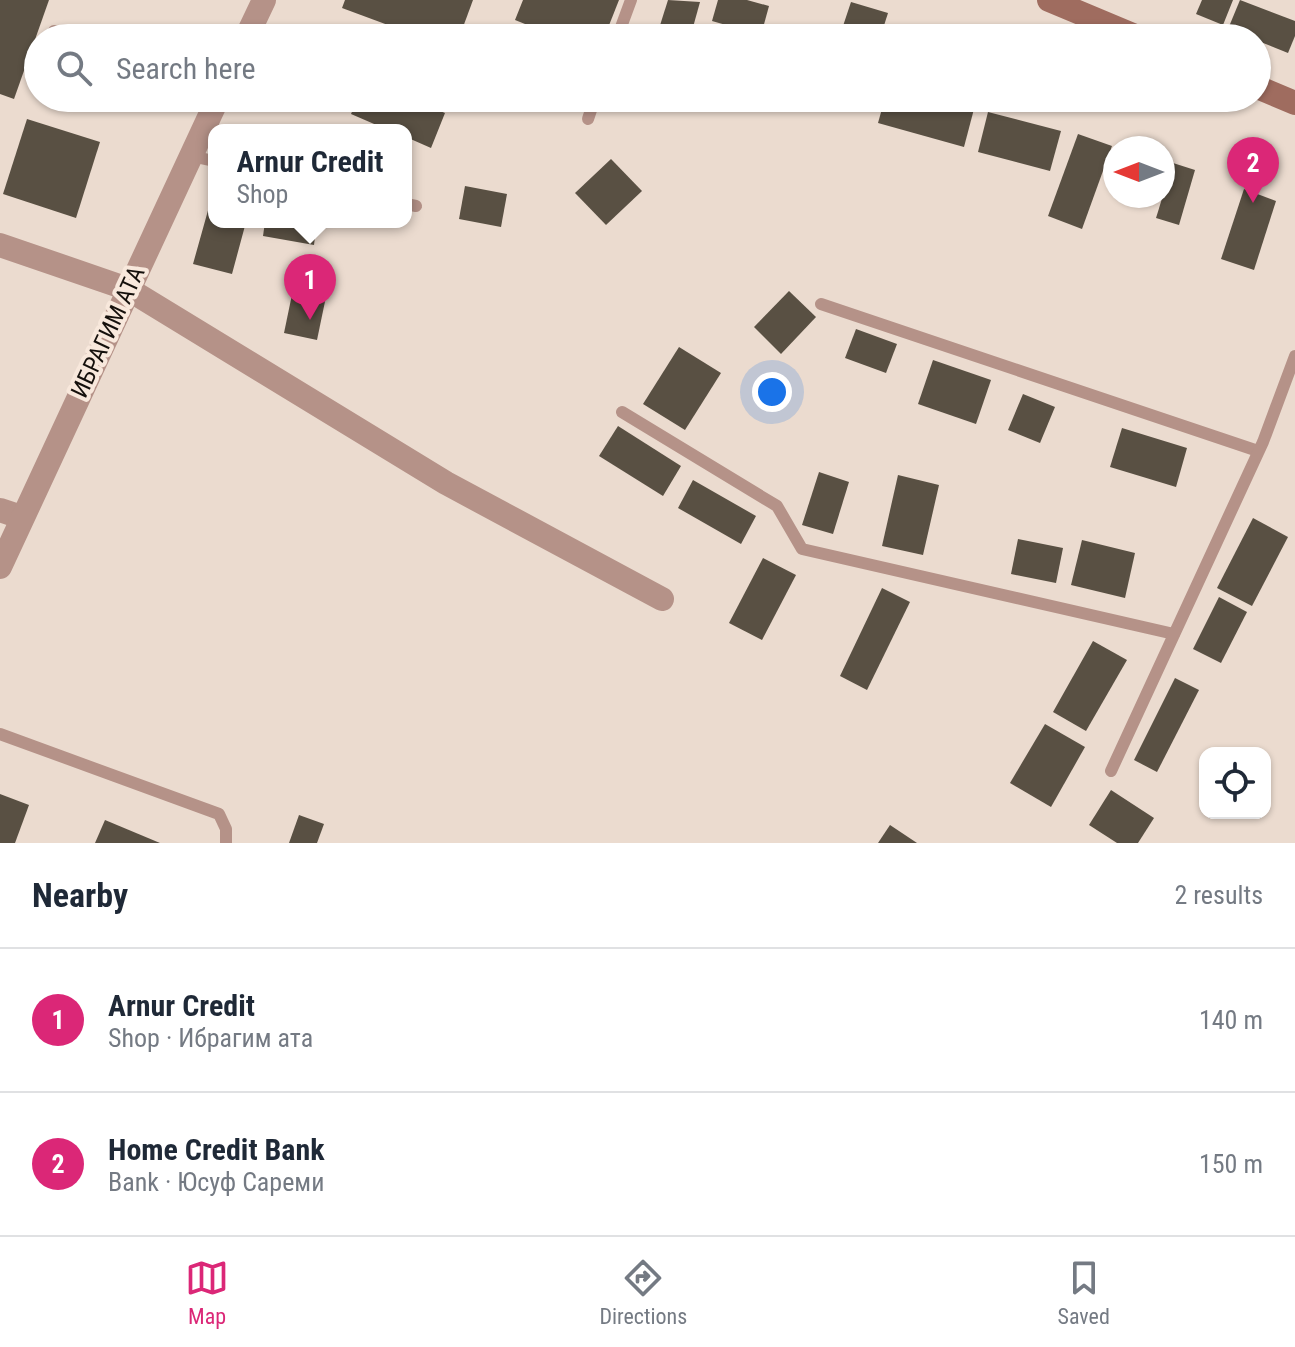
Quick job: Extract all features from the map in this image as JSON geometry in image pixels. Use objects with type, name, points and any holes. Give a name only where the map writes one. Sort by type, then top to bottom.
[{"type":"main road","points":[[1049,0],[1106,24]]},
{"type":"main road","points":[[1271,93],[1295,103]]},
{"type":"street","points":[[253,24],[264,0]]},
{"type":"street","name":"ИБРАГИМ АТА","points":[[0,567],[10,514],[128,289],[202,159],[208,129]]},
{"type":"street","points":[[0,245],[128,289],[446,483],[662,599]]},
{"type":"lane","points":[[622,24],[631,0]]},
{"type":"lane","points":[[588,119],[590,112]]},
{"type":"lane","points":[[821,304],[1258,451]]},
{"type":"lane","points":[[1111,771],[1258,451],[1295,356]]},
{"type":"lane","points":[[622,412],[777,506],[802,549],[1174,634]]},
{"type":"lane","points":[[0,734],[219,814],[226,829],[226,843]]},
{"type":"building","points":[[0,0],[49,0],[41,24],[24,24],[24,71],[14,99],[0,94]]},
{"type":"building","points":[[345,0],[473,0],[464,24],[385,24],[342,8]]},
{"type":"building","points":[[523,0],[619,0],[610,24],[525,24],[515,20]]},
{"type":"building","points":[[668,0],[700,2],[694,24],[660,24]]},
{"type":"building","points":[[718,0],[747,0],[769,6],[764,24],[712,21]]},
{"type":"building","points":[[1202,0],[1233,0],[1223,24],[1196,14]]},
{"type":"building","points":[[1240,0],[1295,21],[1295,36],[1288,53],[1271,46],[1271,24],[1230,24]]},
{"type":"building","points":[[851,2],[888,13],[884,24],[844,24]]},
{"type":"building","points":[[881,112],[973,112],[964,147],[878,123]]},
{"type":"building","points":[[988,112],[1061,131],[1050,171],[978,152]]},
{"type":"building","points":[[445,113],[431,148],[412,140],[412,124],[374,124],[351,114]]},
{"type":"building","points":[[27,119],[100,142],[76,218],[3,194]]},
{"type":"building","points":[[1078,134],[1103,143],[1103,171],[1082,229],[1048,216]]},
{"type":"building","points":[[611,159],[642,191],[606,225],[575,193]]},
{"type":"building","points":[[1175,164],[1195,170],[1179,225],[1156,218],[1159,208],[1175,208]]},
{"type":"building","points":[[465,186],[507,194],[501,227],[459,219]]},
{"type":"building","points":[[1244,189],[1276,201],[1254,270],[1221,259]]},
{"type":"building","points":[[208,210],[208,228],[244,228],[232,274],[193,264]]},
{"type":"building","points":[[264,228],[316,228],[314,245],[263,236]]},
{"type":"building","points":[[295,280],[328,287],[317,340],[284,333]]},
{"type":"building","points":[[789,291],[816,317],[781,354],[754,327]]},
{"type":"building","points":[[856,329],[897,344],[886,373],[845,358]]},
{"type":"building","points":[[679,347],[721,373],[685,430],[643,404]]},
{"type":"building","points":[[933,360],[991,380],[976,424],[918,404]]},
{"type":"building","points":[[1023,394],[1055,407],[1040,443],[1008,430]]},
{"type":"building","points":[[618,426],[681,466],[663,496],[599,456]]},
{"type":"building","points":[[1122,428],[1187,448],[1176,487],[1110,467]]},
{"type":"building","points":[[819,472],[849,482],[833,534],[802,525]]},
{"type":"building","points":[[898,475],[939,485],[923,555],[882,546]]},
{"type":"building","points":[[693,480],[756,516],[741,544],[678,508]]},
{"type":"building","points":[[1253,518],[1288,537],[1252,606],[1217,588]]},
{"type":"building","points":[[1018,539],[1063,548],[1056,583],[1011,574]]},
{"type":"building","points":[[1082,540],[1135,553],[1125,598],[1071,585]]},
{"type":"building","points":[[763,558],[796,575],[762,640],[729,623]]},
{"type":"building","points":[[882,588],[910,602],[867,690],[840,676]]},
{"type":"building","points":[[1219,597],[1247,612],[1221,663],[1193,649]]},
{"type":"building","points":[[1093,641],[1127,660],[1086,731],[1053,712]]},
{"type":"building","points":[[1175,678],[1199,690],[1157,772],[1134,760]]},
{"type":"building","points":[[1045,724],[1085,747],[1051,807],[1010,783]]},
{"type":"building","points":[[1111,790],[1154,818],[1138,843],[1117,843],[1089,825]]},
{"type":"building","points":[[0,794],[29,805],[15,843],[0,843]]},
{"type":"building","points":[[299,815],[324,824],[317,843],[289,843]]},
{"type":"building","points":[[105,820],[160,843],[95,843]]},
{"type":"building","points":[[890,825],[917,843],[878,843]]},
{"type":"place","name":"Home Credit Bank","points":[[1253,203]]},
{"type":"place","name":"Arnur Credit","points":[[310,320]]}]
